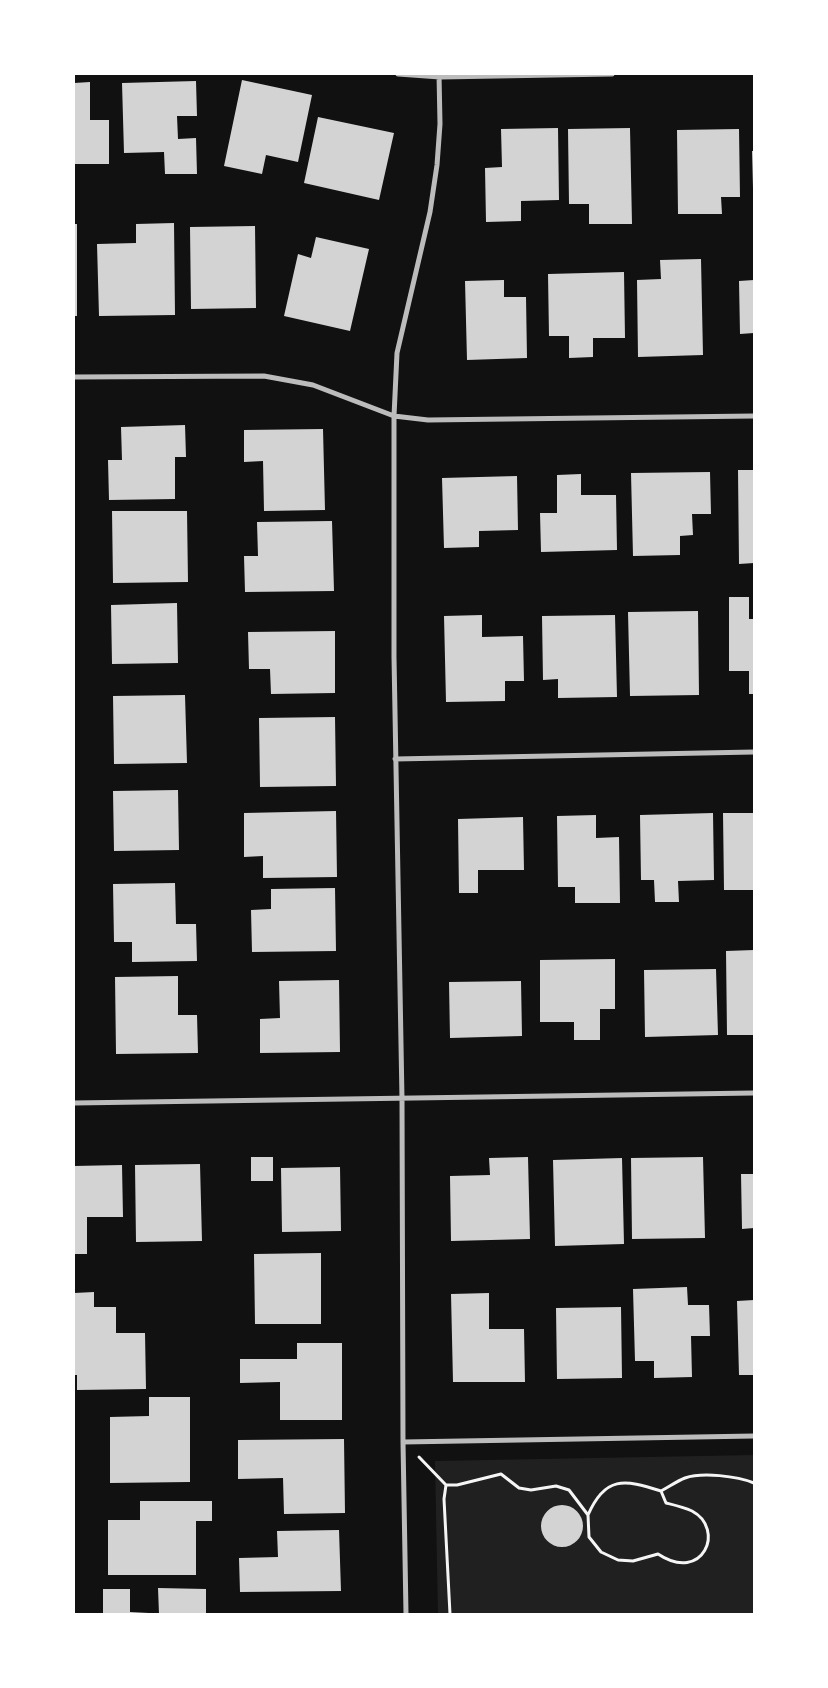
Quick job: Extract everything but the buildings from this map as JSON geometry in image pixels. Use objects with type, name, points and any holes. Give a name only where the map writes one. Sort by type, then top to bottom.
[{"type":"street","points":[[398,74],[612,74]]},
{"type":"street","points":[[406,1614],[403,1442],[402,1099],[395,760],[394,416],[397,354],[430,212],[437,165],[440,124],[440,75]]},
{"type":"street","points":[[74,377],[264,376],[313,385],[394,416],[428,420],[754,416]]},
{"type":"street","points":[[395,760],[754,752]]},
{"type":"street","points":[[74,1103],[754,1093]]},
{"type":"street","points":[[403,1442],[754,1436]]},
{"type":"path","points":[[403,1442],[446,1486]]},
{"type":"path","points":[[446,1486],[501,1474],[519,1488],[530,1490],[556,1486],[569,1490],[588,1515]]},
{"type":"path","points":[[661,1491],[666,1503],[693,1512],[703,1520],[708,1534],[707,1545],[701,1557],[685,1564],[669,1562],[658,1554],[633,1561],[618,1560],[601,1552],[589,1537],[588,1515],[594,1500],[605,1488],[624,1482],[640,1484],[661,1491],[685,1477],[718,1475],[744,1478],[754,1482]]},
{"type":"path","points":[[446,1486],[444,1499],[450,1614]]},
{"type":"shaded area","points":[[754,1455],[754,1614],[438,1614],[435,1461]]}]
